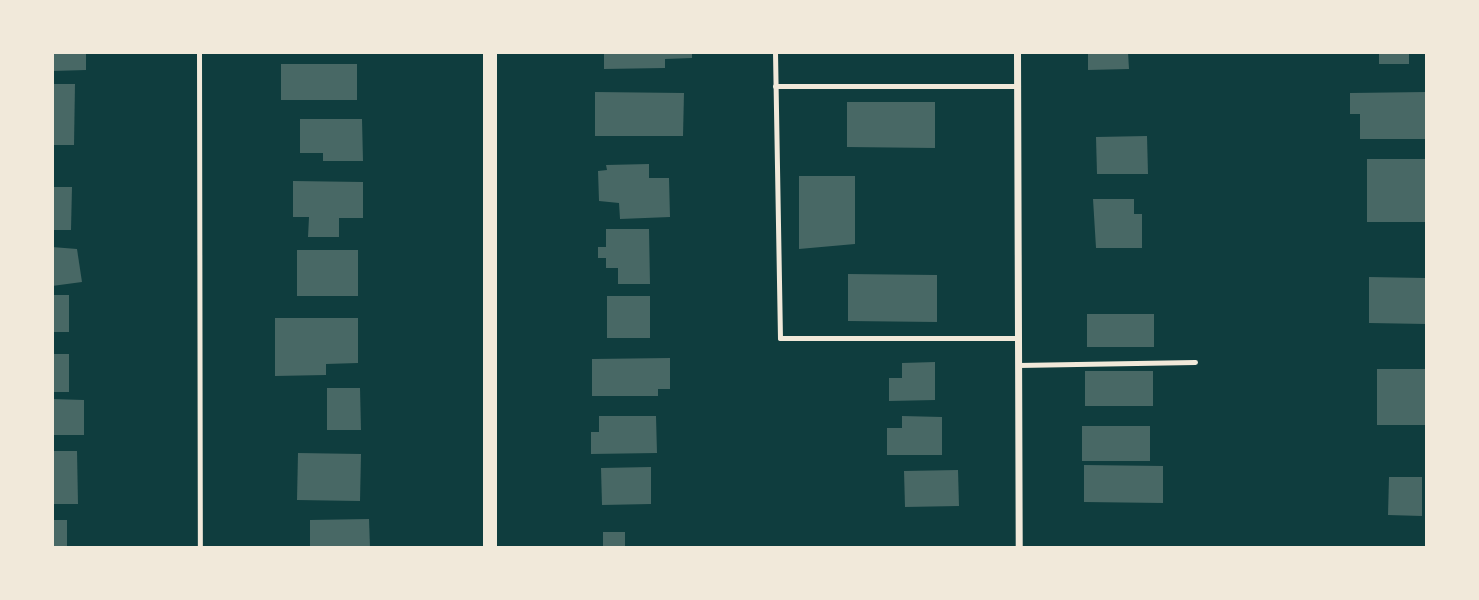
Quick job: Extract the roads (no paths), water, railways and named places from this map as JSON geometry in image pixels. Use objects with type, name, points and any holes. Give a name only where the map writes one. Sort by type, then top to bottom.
[{"type":"main road","points":[[490,52],[490,548]]},
{"type":"street","points":[[1017,52],[1019,548]]},
{"type":"lane","points":[[199,52],[200,548]]},
{"type":"lane","points":[[775,52],[780,338],[1018,338]]},
{"type":"lane","points":[[775,86],[1018,86]]},
{"type":"lane","points":[[1018,365],[1195,362]]}]
